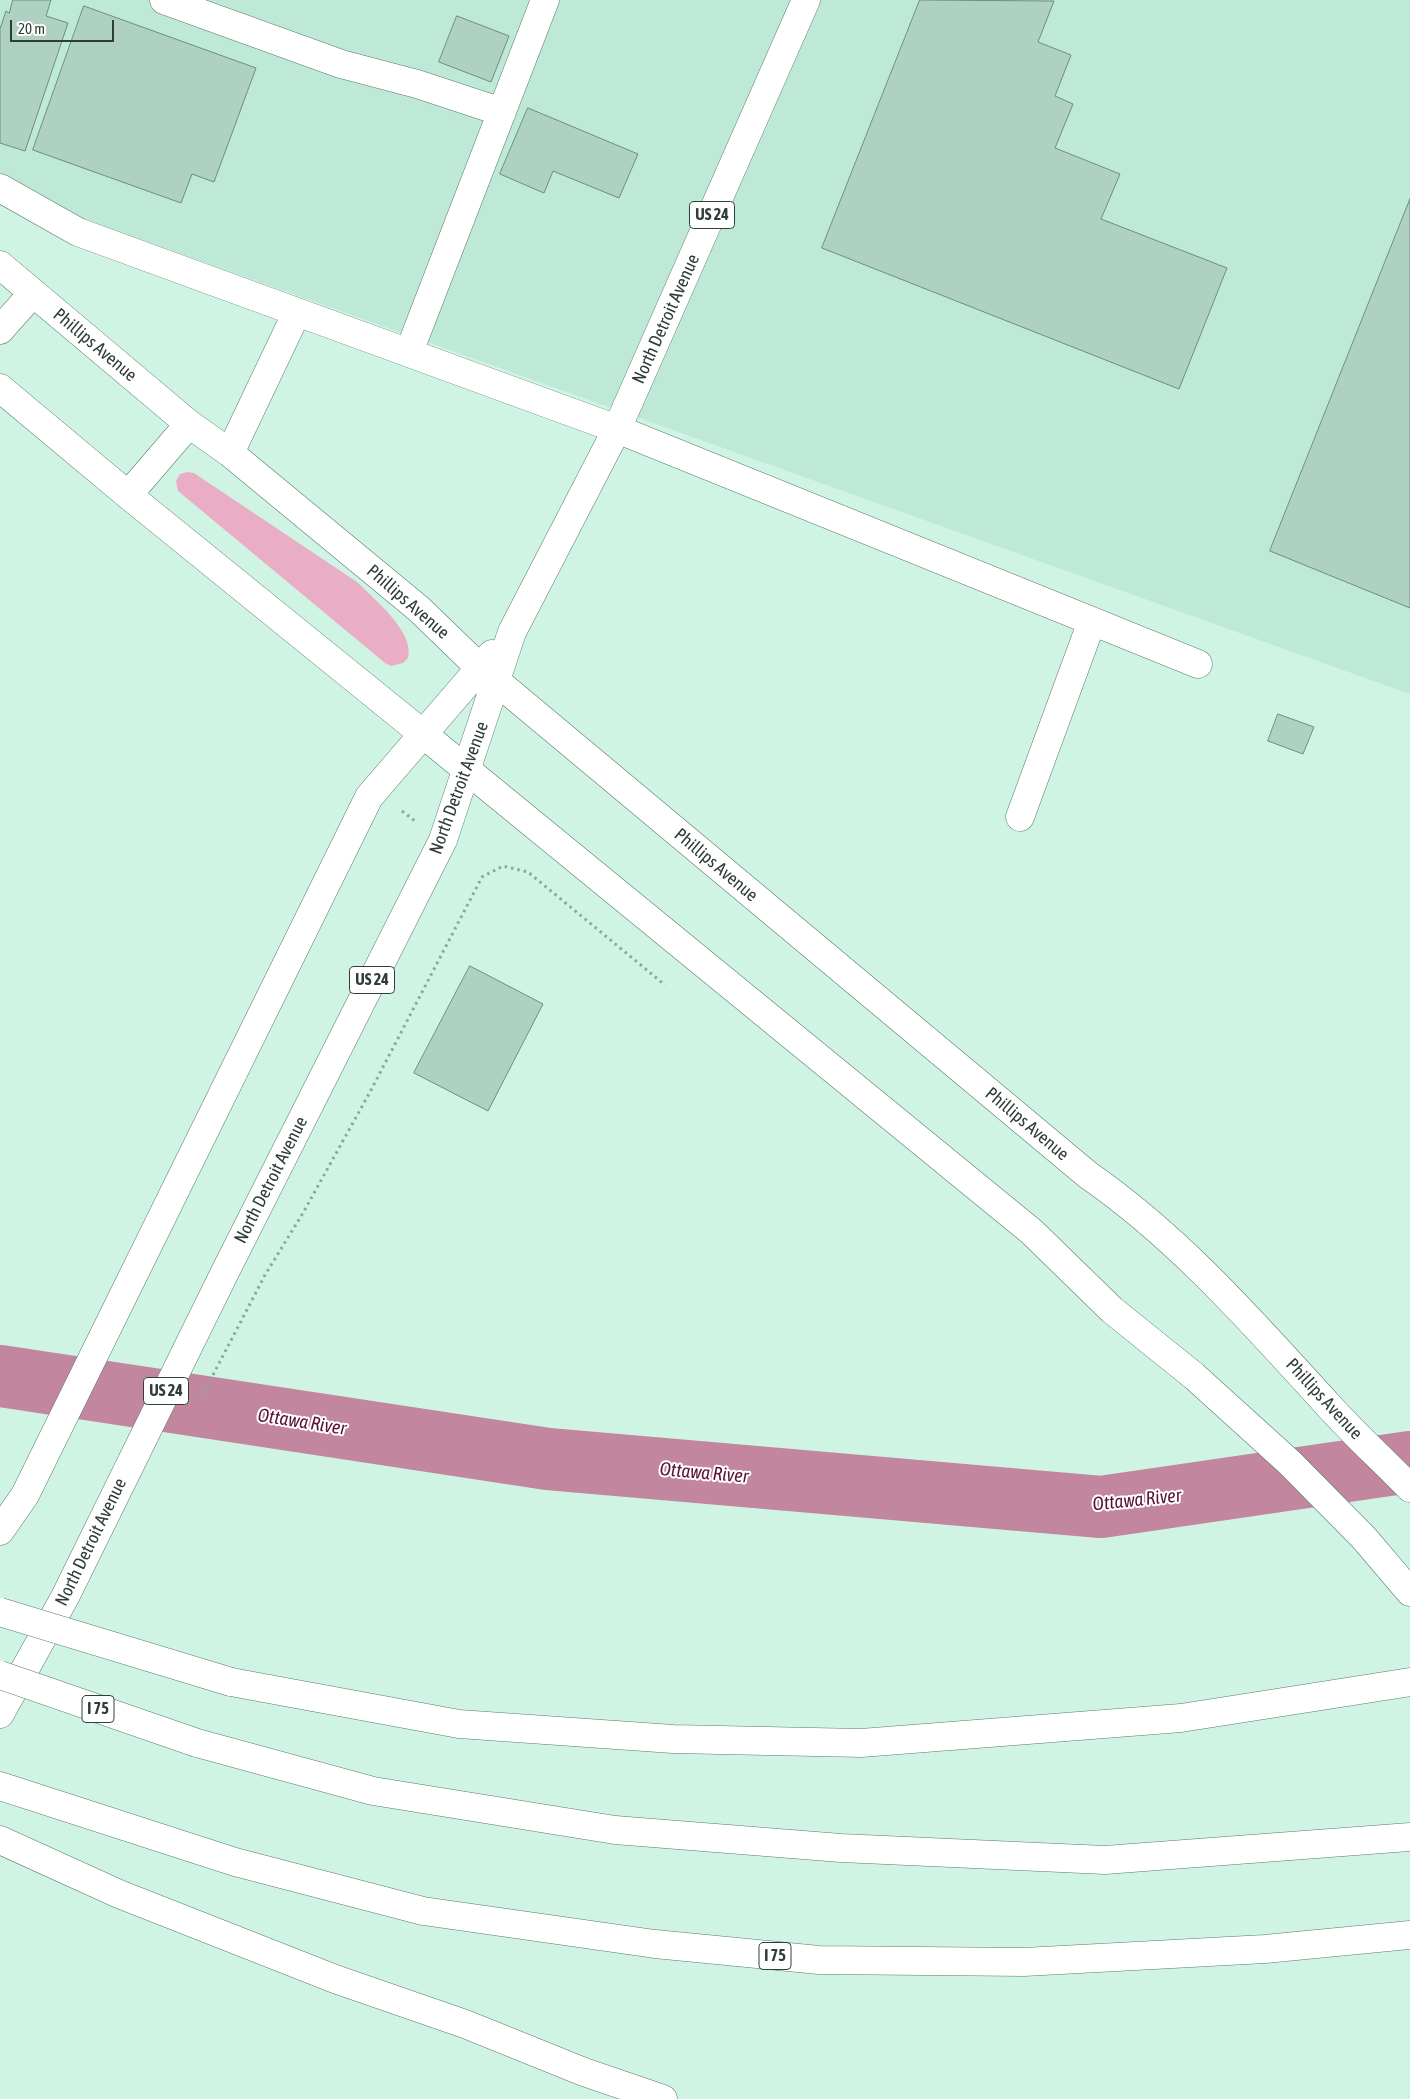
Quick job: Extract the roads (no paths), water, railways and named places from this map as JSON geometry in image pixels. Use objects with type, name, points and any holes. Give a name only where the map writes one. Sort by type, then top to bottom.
[{"type":"main road","points":[[164,0],[341,64],[417,84],[502,112]]},
{"type":"main road","points":[[409,352],[545,0]]},
{"type":"main road","name":"North Detroit Avenue","points":[[0,1714],[65,1597],[105,1512],[443,840],[466,770],[488,674],[512,632],[617,429],[806,0]]},
{"type":"main road","points":[[0,188],[78,232],[617,429],[1198,664]]},
{"type":"main road","name":"Phillips Avenue","points":[[0,265],[189,424],[230,453],[419,609],[488,674],[1088,1175],[1109,1189],[1160,1232],[1255,1326],[1328,1405],[1410,1488]]},
{"type":"main road","points":[[0,330],[33,293]]},
{"type":"main road","points":[[230,453],[297,312]]},
{"type":"main road","points":[[0,388],[128,495],[1032,1232],[1112,1310],[1209,1390],[1324,1496],[1406,1587]]},
{"type":"main road","points":[[128,495],[189,424]]},
{"type":"main road","points":[[1020,817],[1092,621]]},
{"type":"main road","name":"North Detroit Avenue","points":[[0,1531],[25,1495],[369,797],[423,734],[488,674]]},
{"type":"main road","points":[[0,1612],[231,1682],[459,1724],[673,1739],[861,1743],[1181,1718],[1410,1682]]},
{"type":"main road","name":"I 75","points":[[0,1675],[197,1743],[383,1792],[615,1830],[831,1848],[1104,1860],[1408,1838]]},
{"type":"main road","name":"I 75","points":[[0,1786],[235,1862],[423,1912],[655,1944],[819,1960],[1024,1962],[1265,1949],[1410,1935]]},
{"type":"main road","points":[[0,1840],[118,1894],[336,1979],[465,2024],[584,2072],[662,2099]]},
{"type":"waterway","name":"Ottawa River","points":[[0,1376],[548,1459],[1101,1507],[1410,1462]]}]
